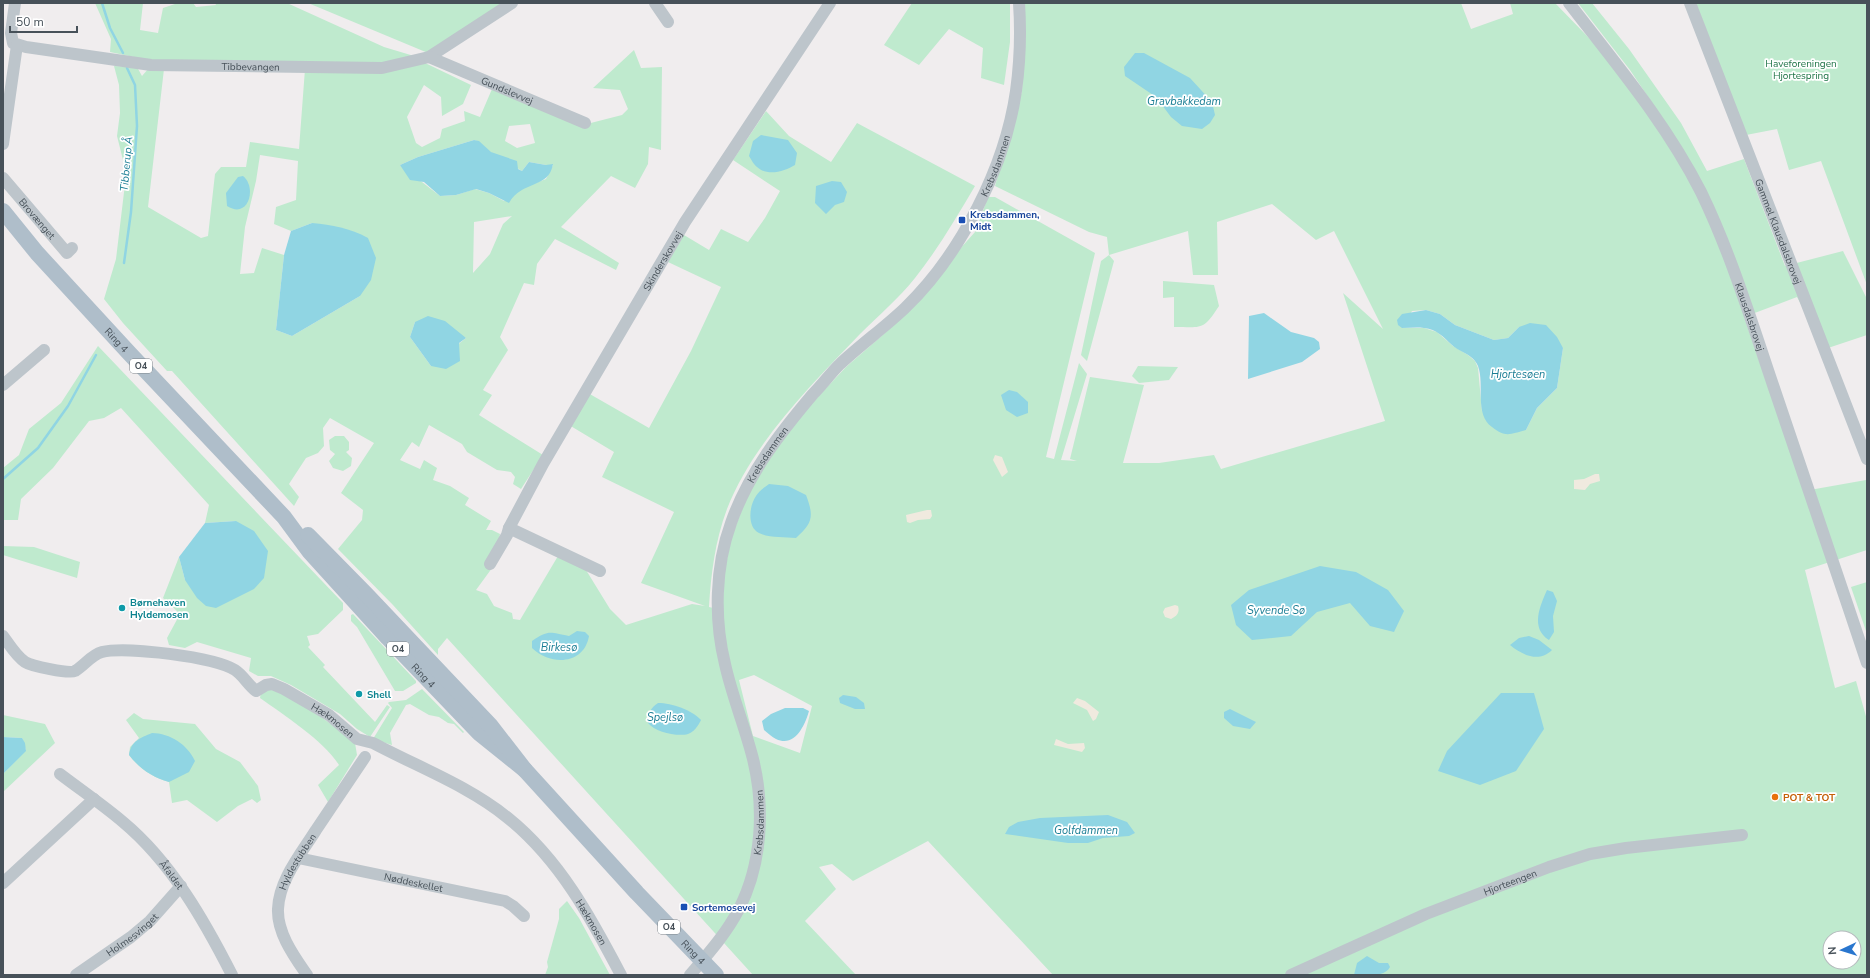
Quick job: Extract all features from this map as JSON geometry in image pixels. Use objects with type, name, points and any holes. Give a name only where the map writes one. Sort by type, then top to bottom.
[{"type":"main road","name":"Ring 4","points":[[3,211],[37,253],[284,517],[308,551],[434,687],[479,733],[525,770],[637,893],[716,975]]},
{"type":"street","points":[[3,144],[15,3]]},
{"type":"street","name":"Tibbevangen","points":[[11,44],[151,65],[382,68],[429,57],[512,3]]},
{"type":"street","points":[[655,3],[668,22]]},
{"type":"street","name":"Skinderskovvej","points":[[490,564],[507,535],[509,528],[543,464],[685,222],[830,3]]},
{"type":"street","name":"Krebsdammen","points":[[702,961],[714,947],[739,908],[750,880],[757,854],[760,822],[759,792],[754,760],[724,663],[718,625],[721,562],[730,526],[743,492],[766,454],[794,417],[838,366],[906,307],[943,265],[967,226],[996,163],[1007,132],[1016,92],[1019,50],[1019,3]]},
{"type":"street","name":"Klausdalsbrovej","points":[[1569,3],[1640,94],[1668,135],[1700,191],[1717,227],[1867,663]]},
{"type":"street","name":"Gammel Klausdalsbrovej","points":[[1690,3],[1866,455]]},
{"type":"street","name":"Gundslevvej","points":[[429,57],[585,123]]},
{"type":"street","name":"Brovænget","points":[[3,178],[67,252],[72,248]]},
{"type":"street","points":[[3,385],[44,350]]},
{"type":"street","points":[[509,528],[600,571]]},
{"type":"street","name":"Hækmosen","points":[[3,636],[25,662],[67,672],[75,671],[92,656],[102,652],[159,653],[197,657],[235,670],[248,685],[256,691],[266,685],[272,684],[284,689],[329,715],[357,739],[373,744],[479,798],[509,818],[556,867],[589,915],[621,975]]},
{"type":"street","name":"Hyldestubben","points":[[307,975],[291,951],[283,932],[278,910],[284,885],[298,858],[366,757]]},
{"type":"street","name":"Åfaldet","points":[[60,774],[124,822],[160,860],[181,886],[228,972]]},
{"type":"street","points":[[3,883],[94,799]]},
{"type":"street","name":"Hjorteengen","points":[[1291,975],[1426,914],[1549,867],[1590,854],[1691,839],[1742,835]]},
{"type":"street","name":"Nøddeskellet","points":[[298,858],[505,901],[524,916]]},
{"type":"street","name":"Holmesvinget","points":[[76,975],[131,937],[150,921],[181,886]]},
{"type":"street","points":[[690,975],[702,961]]},
{"type":"green space","points":[[95,3],[143,3],[140,30],[158,33],[163,8],[178,3],[193,3],[196,7],[216,5],[215,3],[287,3],[384,47],[414,56],[382,65],[153,61],[110,52],[111,39]]},
{"type":"green space","points":[[308,3],[502,3],[428,53]]},
{"type":"green space","points":[[912,3],[1010,3],[1010,42],[1004,85],[981,78],[983,48],[949,29],[919,65],[884,45]]},
{"type":"green space","points":[[1025,3],[1461,3],[1471,29],[1513,14],[1510,3],[1555,3],[1624,74],[1675,137],[1630,70],[1578,3],[1592,3],[1629,49],[1681,123],[1707,171],[1744,159],[1785,266],[1843,251],[1867,299],[1867,335],[1825,349],[1797,297],[1744,317],[1804,491],[1866,480],[1867,482],[1867,550],[1805,570],[1835,688],[1856,681],[1867,720],[1867,975],[1053,975],[928,841],[853,881],[832,864],[819,867],[836,889],[805,921],[856,975],[753,975],[447,638],[438,649],[438,655],[393,605],[338,549],[362,520],[363,510],[341,493],[374,443],[330,418],[323,428],[324,446],[318,453],[306,458],[289,484],[299,497],[294,506],[172,371],[167,371],[123,323],[104,299],[116,259],[125,184],[125,168],[117,136],[120,113],[119,85],[114,66],[137,67],[142,76],[149,68],[164,69],[148,207],[201,238],[208,236],[215,174],[221,167],[246,167],[250,142],[299,149],[305,69],[423,62],[471,85],[463,104],[442,116],[441,97],[424,85],[407,117],[416,143],[422,147],[440,138],[442,129],[465,121],[464,111],[480,117],[492,89],[579,126],[622,115],[628,109],[620,90],[593,88],[634,50],[641,68],[662,67],[661,150],[649,147],[648,164],[635,188],[611,176],[561,227],[619,263],[616,270],[555,239],[537,264],[534,285],[524,283],[500,337],[508,350],[483,390],[492,395],[479,415],[543,455],[521,489],[513,484],[515,477],[511,472],[497,470],[467,452],[462,444],[429,425],[419,447],[412,442],[400,460],[420,469],[424,460],[437,468],[433,480],[450,486],[469,498],[465,505],[491,521],[486,530],[492,530],[500,534],[495,564],[476,590],[487,594],[494,606],[512,613],[513,619],[520,620],[558,556],[586,570],[610,609],[626,625],[692,604],[705,606],[641,583],[674,512],[602,477],[614,452],[569,425],[588,393],[649,428],[691,351],[721,287],[668,262],[684,235],[709,250],[721,229],[748,242],[765,218],[780,191],[733,160],[766,111],[789,136],[831,162],[857,123],[975,186],[939,245],[915,278],[803,394],[767,438],[752,461],[738,485],[727,509],[719,533],[714,558],[709,607],[722,610],[725,569],[731,539],[750,488],[798,418],[846,367],[885,333],[975,232],[988,197],[995,197],[1095,253],[1046,457],[1054,459],[1079,363],[1087,374],[1061,460],[1077,461],[1070,459],[1090,377],[1144,385],[1123,463],[1159,463],[1214,455],[1221,469],[1385,421],[1343,293],[1383,329],[1334,231],[1316,240],[1272,204],[1217,222],[1218,275],[1193,275],[1188,231],[1109,255],[1107,237],[1089,232],[995,186],[1022,91]],"holes":[[[530,124],[535,143],[517,148],[505,141],[509,126]],[[474,140],[479,142],[487,150],[522,171],[529,162],[553,165],[546,179],[520,189],[504,201],[489,193],[475,189],[456,195],[440,196],[400,165],[418,157]],[[260,155],[298,161],[296,200],[276,207],[274,224],[291,231],[312,223],[360,296],[292,336],[276,330],[284,255],[262,248],[254,273],[240,274],[245,227],[256,181]],[[512,216],[503,224],[490,254],[473,273],[474,222]],[[1426,310],[1440,314],[1455,325],[1494,340],[1508,338],[1519,327],[1563,348],[1557,388],[1537,408],[1526,430],[1482,411],[1478,368],[1475,361],[1468,355],[1453,346],[1437,332],[1424,328],[1402,328],[1412,311]],[[415,322],[466,338],[431,366],[410,337]],[[754,675],[812,706],[800,753],[753,736],[739,680]]]},
{"type":"green space","name":"Haveforeningen Hjortespring","points":[[1696,3],[1867,3],[1867,285],[1821,161],[1789,170],[1777,129],[1746,135]]},
{"type":"green space","points":[[1109,255],[1114,261],[1087,361],[1081,355],[1101,261]]},
{"type":"green space","points":[[1163,281],[1214,285],[1219,306],[1209,320],[1201,326],[1174,327],[1174,297],[1163,298]]},
{"type":"green space","points":[[98,346],[343,603],[343,610],[318,634],[307,636],[310,645],[308,647],[325,665],[323,667],[375,722],[387,705],[390,707],[370,737],[357,729],[340,714],[291,685],[271,676],[258,676],[249,671],[251,658],[197,642],[185,648],[169,645],[167,638],[180,614],[163,598],[179,557],[185,580],[236,521],[205,523],[209,505],[121,408],[104,418],[89,421],[53,468],[21,499],[18,520],[3,520],[3,468],[19,455],[29,429],[61,403]]},
{"type":"green space","points":[[1138,366],[1178,367],[1169,380],[1139,383],[1132,376]]},
{"type":"green space","points":[[335,436],[344,436],[349,442],[349,450],[346,452],[352,458],[351,466],[343,471],[333,468],[329,461],[335,454],[330,450],[329,440]]},
{"type":"green space","points":[[3,546],[34,547],[80,562],[77,578],[3,555]]},
{"type":"green space","points":[[1867,582],[1867,634],[1851,587]]},
{"type":"green space","points":[[353,614],[416,681],[416,683],[403,691],[395,691],[357,627],[351,621],[351,615]]},
{"type":"green space","points":[[262,687],[287,696],[311,710],[355,743],[357,755],[328,802],[318,785],[339,765],[324,747],[314,738],[292,720],[260,698]]},
{"type":"green space","points":[[422,689],[464,732],[463,733],[454,724],[448,723],[439,717],[429,715],[410,704],[406,705],[390,733],[392,745],[373,739],[392,708],[388,703],[406,700]]},
{"type":"green space","points":[[134,713],[143,719],[195,724],[216,749],[240,762],[258,786],[261,800],[257,803],[252,799],[238,806],[217,822],[187,800],[172,803],[169,782],[157,778],[147,772],[129,755],[130,747],[139,738],[126,720]]},
{"type":"green space","points":[[3,715],[45,724],[55,743],[3,792],[3,774],[26,750],[22,738],[3,737]]},
{"type":"green space","points":[[567,901],[579,918],[610,975],[545,975],[548,967],[547,962],[559,919],[559,909]]},
{"type":"sand","points":[[995,455],[1002,457],[1008,472],[1002,477],[993,460]]},
{"type":"sand","points":[[1595,474],[1599,474],[1600,481],[1590,484],[1585,490],[1574,489],[1574,480],[1584,479]]},
{"type":"sand","points":[[931,510],[932,516],[930,519],[918,520],[910,523],[907,522],[906,515]]},
{"type":"sand","points":[[1175,605],[1179,608],[1176,615],[1171,619],[1165,617],[1163,612],[1165,608]]},
{"type":"sand","points":[[1077,698],[1085,701],[1099,712],[1096,719],[1093,721],[1087,710],[1073,703]]},
{"type":"sand","points":[[1056,739],[1068,744],[1084,743],[1085,748],[1082,752],[1054,745]]},
{"type":"water","name":"Gravbakkedam","points":[[1135,53],[1144,53],[1190,78],[1212,102],[1215,115],[1210,123],[1202,129],[1182,126],[1171,117],[1156,97],[1125,76],[1124,67]]},
{"type":"water","points":[[761,135],[788,140],[797,153],[795,165],[776,172],[766,172],[756,166],[749,156],[753,141]]},
{"type":"water","points":[[474,140],[479,141],[491,152],[517,161],[518,169],[522,171],[529,162],[546,165],[553,164],[546,177],[521,191],[514,196],[509,203],[489,193],[476,189],[456,195],[440,196],[424,182],[410,180],[400,165],[418,157]]},
{"type":"water","points":[[243,176],[250,187],[250,194],[245,206],[241,209],[235,209],[227,206],[226,193],[238,177]]},
{"type":"water","points":[[832,181],[841,182],[847,192],[844,202],[835,205],[826,214],[815,203],[816,186]]},
{"type":"water","points":[[312,223],[341,228],[368,238],[376,258],[371,280],[360,296],[292,336],[276,330],[284,255],[291,231]]},
{"type":"water","name":"Hjortesøen","points":[[1426,310],[1440,314],[1455,325],[1494,340],[1508,338],[1519,327],[1530,323],[1546,325],[1557,337],[1563,348],[1557,388],[1537,408],[1526,430],[1512,434],[1505,434],[1492,427],[1487,421],[1483,415],[1481,382],[1478,366],[1470,356],[1455,348],[1440,334],[1433,330],[1421,328],[1402,328],[1398,325],[1397,320],[1402,314]]},
{"type":"water","points":[[1264,313],[1291,332],[1314,338],[1319,342],[1320,349],[1302,362],[1248,379],[1249,316]]},
{"type":"water","points":[[428,316],[445,321],[466,338],[459,343],[460,361],[446,369],[431,366],[410,337],[415,322]]},
{"type":"water","points":[[1009,390],[1017,392],[1028,402],[1028,413],[1017,417],[1006,410],[1001,395]]},
{"type":"water","points":[[769,484],[788,486],[806,495],[811,514],[810,519],[806,528],[796,538],[763,535],[752,526],[750,516],[754,500],[759,492]]},
{"type":"water","points":[[236,521],[254,531],[268,551],[264,578],[254,589],[216,608],[206,606],[197,598],[185,580],[179,557],[205,523]]},
{"type":"water","name":"Syvende Sø","points":[[1320,566],[1356,572],[1388,590],[1404,611],[1394,632],[1370,626],[1350,603],[1317,612],[1291,636],[1252,640],[1236,625],[1231,605],[1249,590]]},
{"type":"water","points":[[1547,590],[1553,592],[1557,601],[1553,616],[1554,632],[1549,640],[1543,635],[1538,623],[1538,616]]},
{"type":"water","name":"Birkesø","points":[[577,631],[585,632],[589,636],[586,646],[581,653],[574,657],[566,660],[557,660],[548,658],[532,648],[532,641],[547,633],[569,636]]},
{"type":"water","points":[[1529,636],[1539,640],[1552,650],[1547,654],[1536,657],[1520,652],[1510,645],[1519,638]]},
{"type":"water","points":[[1501,693],[1534,693],[1544,729],[1516,771],[1480,785],[1438,771],[1447,751]]},
{"type":"water","points":[[843,695],[856,697],[864,703],[865,709],[855,709],[840,703],[839,698]]},
{"type":"water","name":"Spejlsø","points":[[658,703],[669,704],[681,708],[697,716],[701,720],[696,728],[688,734],[678,735],[666,733],[656,729],[648,723],[650,712]]},
{"type":"water","points":[[785,708],[803,708],[809,711],[805,723],[798,734],[794,738],[783,741],[774,738],[764,730],[762,721],[771,714]]},
{"type":"water","points":[[1230,709],[1256,722],[1250,729],[1233,726],[1224,718],[1224,712]]},
{"type":"water","points":[[152,733],[165,735],[172,738],[188,750],[195,761],[189,772],[169,782],[152,775],[133,760],[129,755],[134,743],[140,738]]},
{"type":"water","points":[[3,737],[22,738],[25,743],[26,751],[3,774]]},
{"type":"water","name":"Golfdammen","points":[[1108,815],[1127,822],[1135,833],[1129,836],[1103,838],[1088,843],[1068,843],[1005,834],[1009,827],[1018,822],[1040,818]]},
{"type":"water","points":[[1367,956],[1379,963],[1388,963],[1390,967],[1384,973],[1354,975],[1357,963]]},
{"type":"waterway","name":"Tibberup Å","points":[[102,3],[110,28],[123,53]]},
{"type":"waterway","name":"Tibberup Å","points":[[124,263],[131,212],[137,126],[135,85],[127,68]]},
{"type":"waterway","name":"Tibberup Å","points":[[3,479],[38,448],[68,406],[96,355]]},
{"type":"place","name":"Krebsdammen, Midt","points":[[962,220]]},
{"type":"place","name":"Børnehaven Hyldemosen","points":[[122,608]]},
{"type":"place","name":"Shell","points":[[359,694]]},
{"type":"place","name":"POT & TOT","points":[[1775,797]]},
{"type":"place","name":"Sortemosevej","points":[[684,907]]}]
